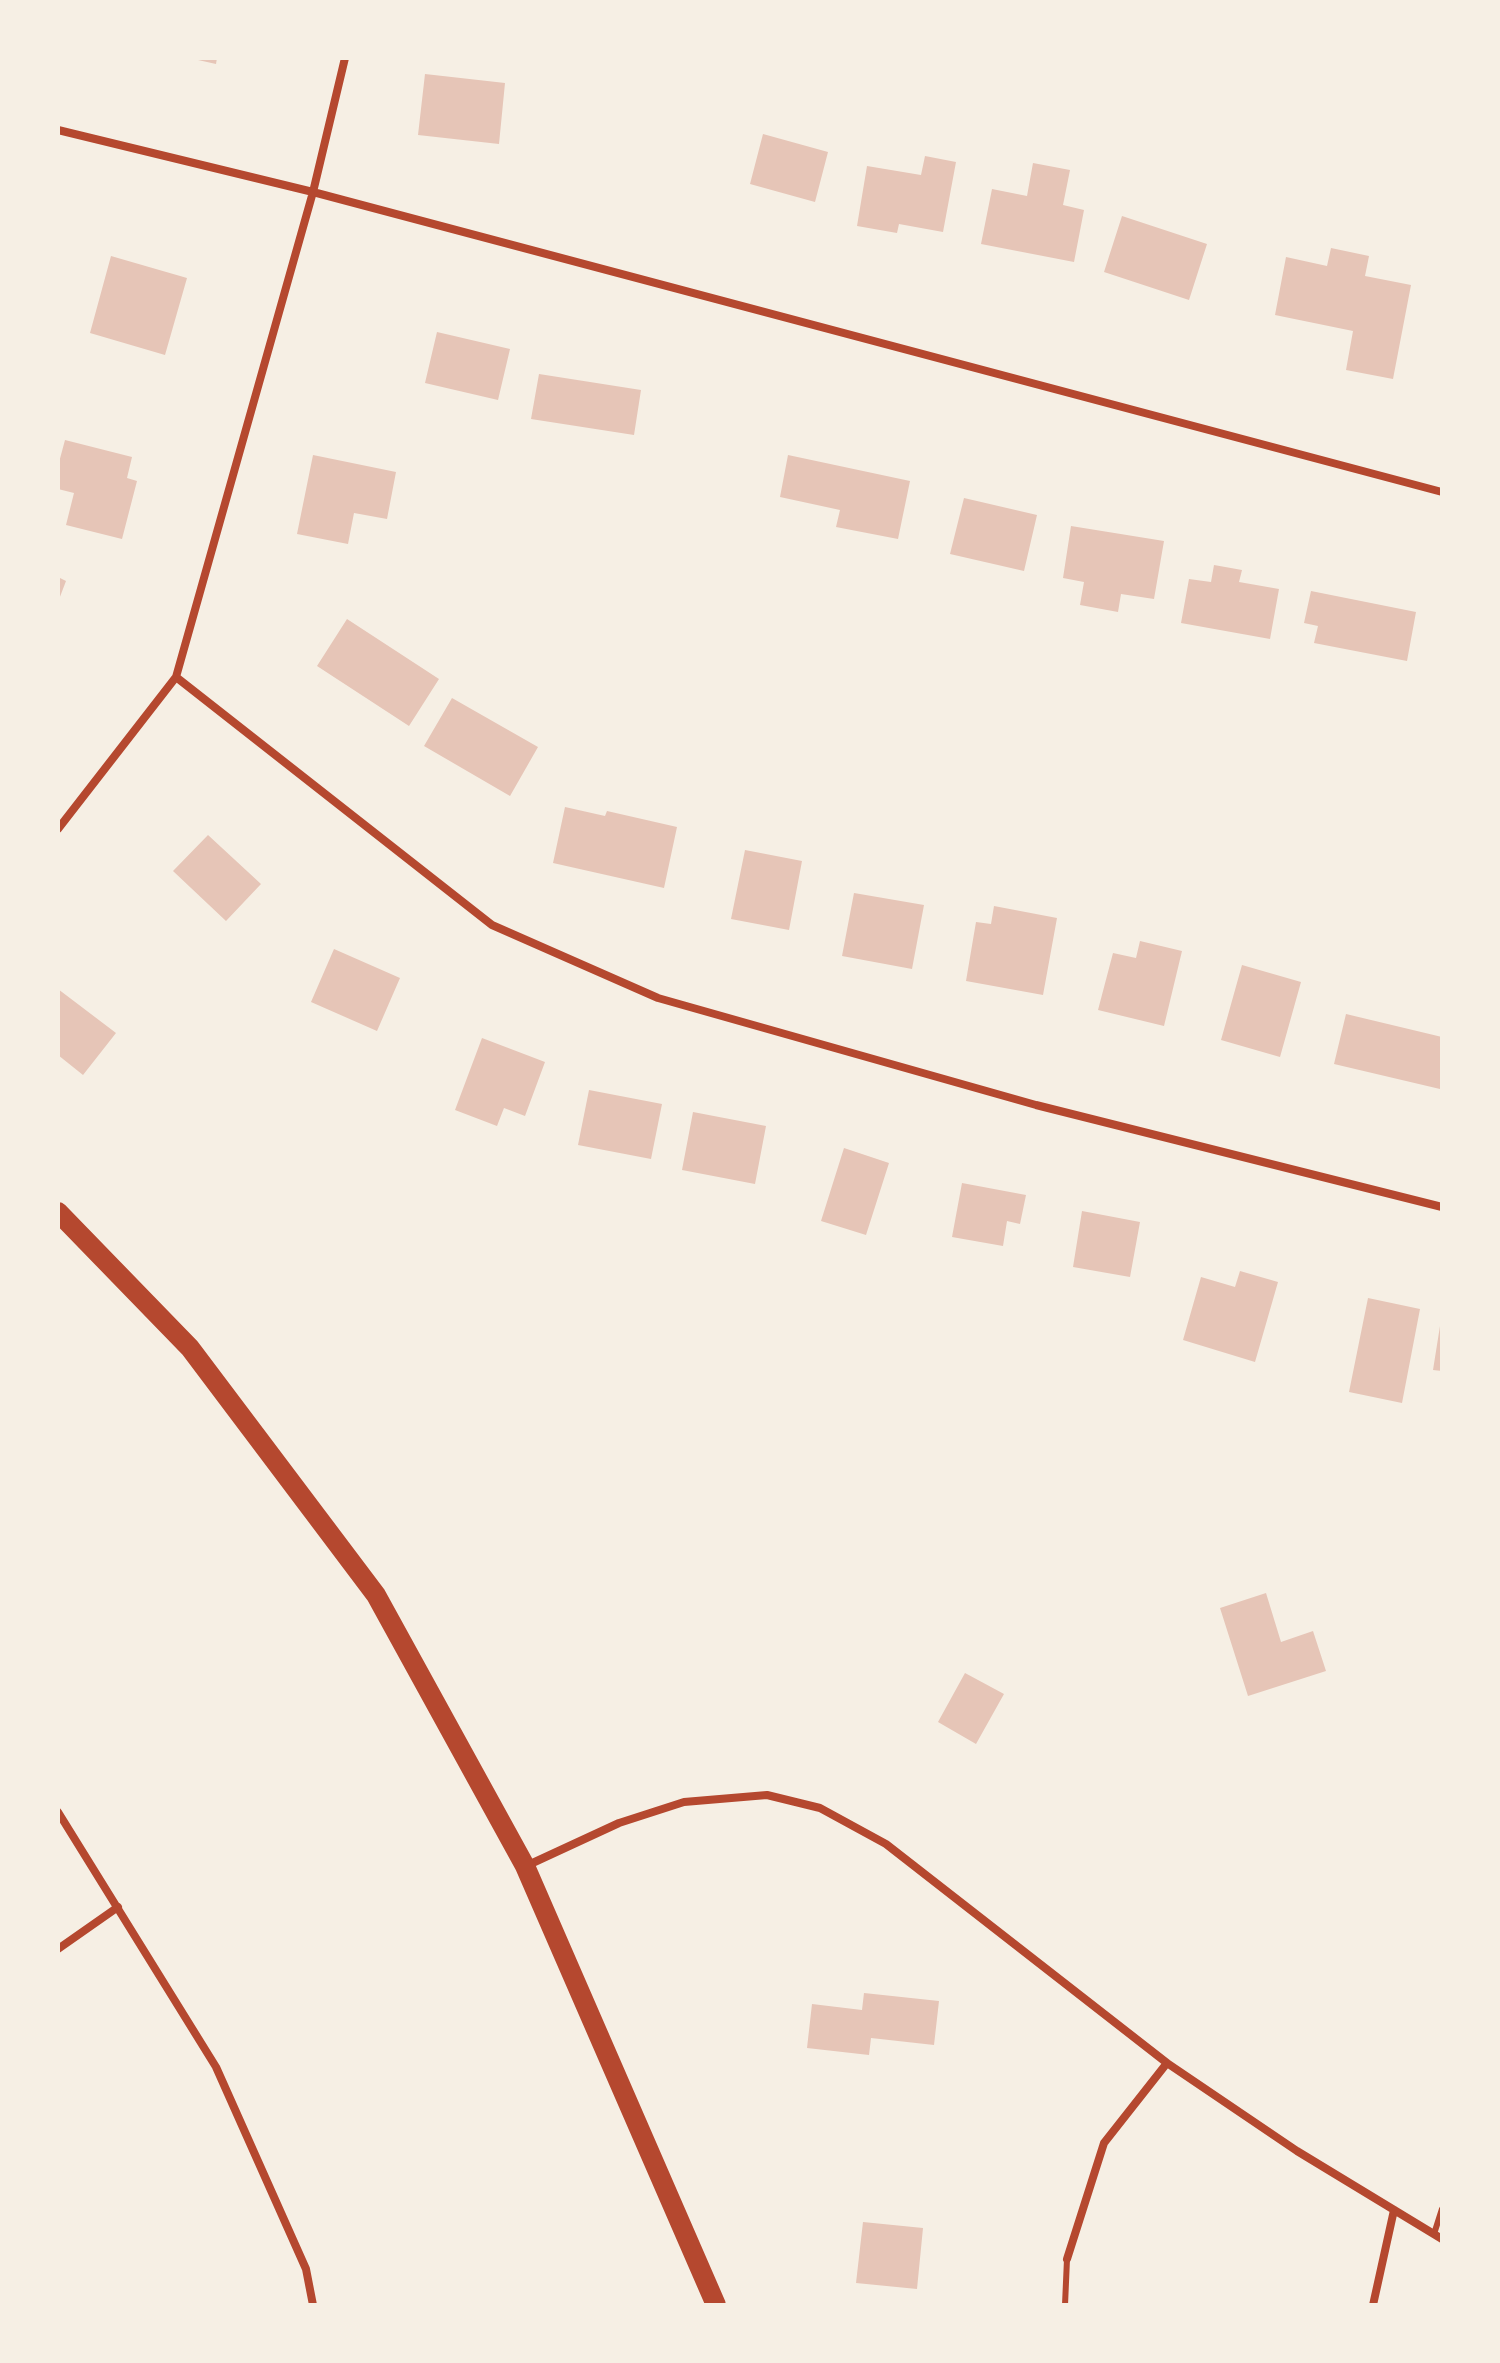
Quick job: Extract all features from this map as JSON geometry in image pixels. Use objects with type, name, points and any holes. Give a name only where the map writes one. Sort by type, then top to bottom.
[{"type":"main road","points":[[58,1212],[190,1348],[376,1595],[525,1866],[716,2305]]},
{"type":"street","points":[[58,829],[176,677],[313,192],[345,58]]},
{"type":"street","points":[[58,130],[313,192],[1442,492]]},
{"type":"street","points":[[176,677],[492,925],[658,998],[1036,1105],[1442,1207]]},
{"type":"street","points":[[525,1866],[619,1823],[684,1802],[767,1795],[820,1808],[886,1844],[1167,2063],[1297,2151],[1438,2236]]},
{"type":"street","points":[[58,1812],[216,2067],[306,2269],[313,2305]]},
{"type":"street","points":[[58,1949],[118,1907]]},
{"type":"street","points":[[1067,2259],[1104,2143],[1167,2063]]},
{"type":"street","points":[[1373,2305],[1394,2210]]},
{"type":"lane","points":[[1438,2236],[1442,2209]]},
{"type":"lane","points":[[1065,2305],[1067,2259]]},
{"type":"building","points":[[189,58],[217,58],[216,64]]},
{"type":"building","points":[[425,74],[505,83],[499,144],[418,135]]},
{"type":"building","points":[[763,134],[828,152],[815,202],[750,184]]},
{"type":"building","points":[[925,156],[956,162],[943,232],[899,224],[897,233],[857,226],[867,166],[921,175]]},
{"type":"building","points":[[1033,163],[1070,170],[1063,205],[1084,210],[1074,262],[981,244],[992,189],[1027,196]]},
{"type":"building","points":[[1122,216],[1207,244],[1189,300],[1104,272]]},
{"type":"building","points":[[1331,248],[1369,256],[1365,276],[1411,285],[1393,379],[1346,370],[1353,331],[1275,315],[1286,257],[1327,266]]},
{"type":"building","points":[[111,256],[187,278],[165,355],[90,333]]},
{"type":"building","points":[[437,332],[510,349],[498,400],[425,383]]},
{"type":"building","points":[[539,374],[641,390],[634,435],[531,419]]},
{"type":"building","points":[[65,440],[132,457],[127,478],[137,481],[122,539],[66,525],[74,493],[58,489],[58,466]]},
{"type":"building","points":[[313,455],[396,472],[387,519],[354,513],[348,544],[297,534]]},
{"type":"building","points":[[788,455],[910,481],[898,539],[836,527],[840,510],[780,497]]},
{"type":"building","points":[[964,498],[1037,515],[1024,571],[950,554]]},
{"type":"building","points":[[1071,526],[1164,541],[1154,599],[1121,594],[1118,612],[1080,605],[1084,582],[1063,578]]},
{"type":"building","points":[[1214,565],[1242,570],[1239,582],[1279,589],[1270,639],[1181,623],[1189,579],[1211,582]]},
{"type":"building","points":[[58,577],[66,581],[58,602]]},
{"type":"building","points":[[1311,591],[1416,612],[1407,661],[1314,643],[1318,626],[1304,623]]},
{"type":"building","points":[[347,619],[439,679],[409,726],[317,666]]},
{"type":"building","points":[[452,698],[538,747],[510,796],[424,746]]},
{"type":"building","points":[[565,807],[605,816],[607,811],[677,827],[664,888],[553,863]]},
{"type":"building","points":[[208,835],[261,884],[226,921],[173,871]]},
{"type":"building","points":[[745,850],[802,861],[789,930],[731,919]]},
{"type":"building","points":[[854,893],[924,905],[912,969],[842,956]]},
{"type":"building","points":[[994,906],[1057,918],[1043,995],[966,981],[976,922],[991,924]]},
{"type":"building","points":[[1140,941],[1182,951],[1164,1026],[1098,1010],[1113,953],[1136,958]]},
{"type":"building","points":[[334,949],[400,978],[377,1031],[311,1002]]},
{"type":"building","points":[[1242,965],[1301,982],[1280,1057],[1221,1040]]},
{"type":"building","points":[[58,989],[116,1033],[83,1075],[58,1055]]},
{"type":"building","points":[[1346,1014],[1442,1037],[1440,1089],[1334,1064]]},
{"type":"building","points":[[482,1038],[545,1062],[525,1116],[504,1108],[497,1126],[455,1110]]},
{"type":"building","points":[[589,1090],[662,1104],[651,1159],[578,1145]]},
{"type":"building","points":[[693,1112],[766,1126],[755,1184],[682,1170]]},
{"type":"building","points":[[844,1148],[889,1163],[866,1235],[821,1221]]},
{"type":"building","points":[[962,1183],[1026,1195],[1020,1224],[1007,1221],[1003,1246],[952,1237]]},
{"type":"building","points":[[1082,1211],[1140,1222],[1130,1277],[1073,1267]]},
{"type":"building","points":[[1240,1271],[1278,1282],[1255,1362],[1183,1340],[1201,1277],[1235,1287]]},
{"type":"building","points":[[1368,1298],[1420,1309],[1402,1403],[1349,1392]]},
{"type":"building","points":[[1442,1326],[1442,1371],[1433,1370]]},
{"type":"building","points":[[1266,1593],[1281,1642],[1313,1631],[1326,1671],[1248,1696],[1220,1608]]},
{"type":"building","points":[[965,1673],[1004,1694],[976,1744],[938,1722]]},
{"type":"building","points":[[864,1993],[939,2001],[934,2045],[871,2038],[869,2055],[807,2048],[812,2004],[862,2010]]},
{"type":"building","points":[[863,2222],[923,2228],[917,2289],[856,2283]]}]
